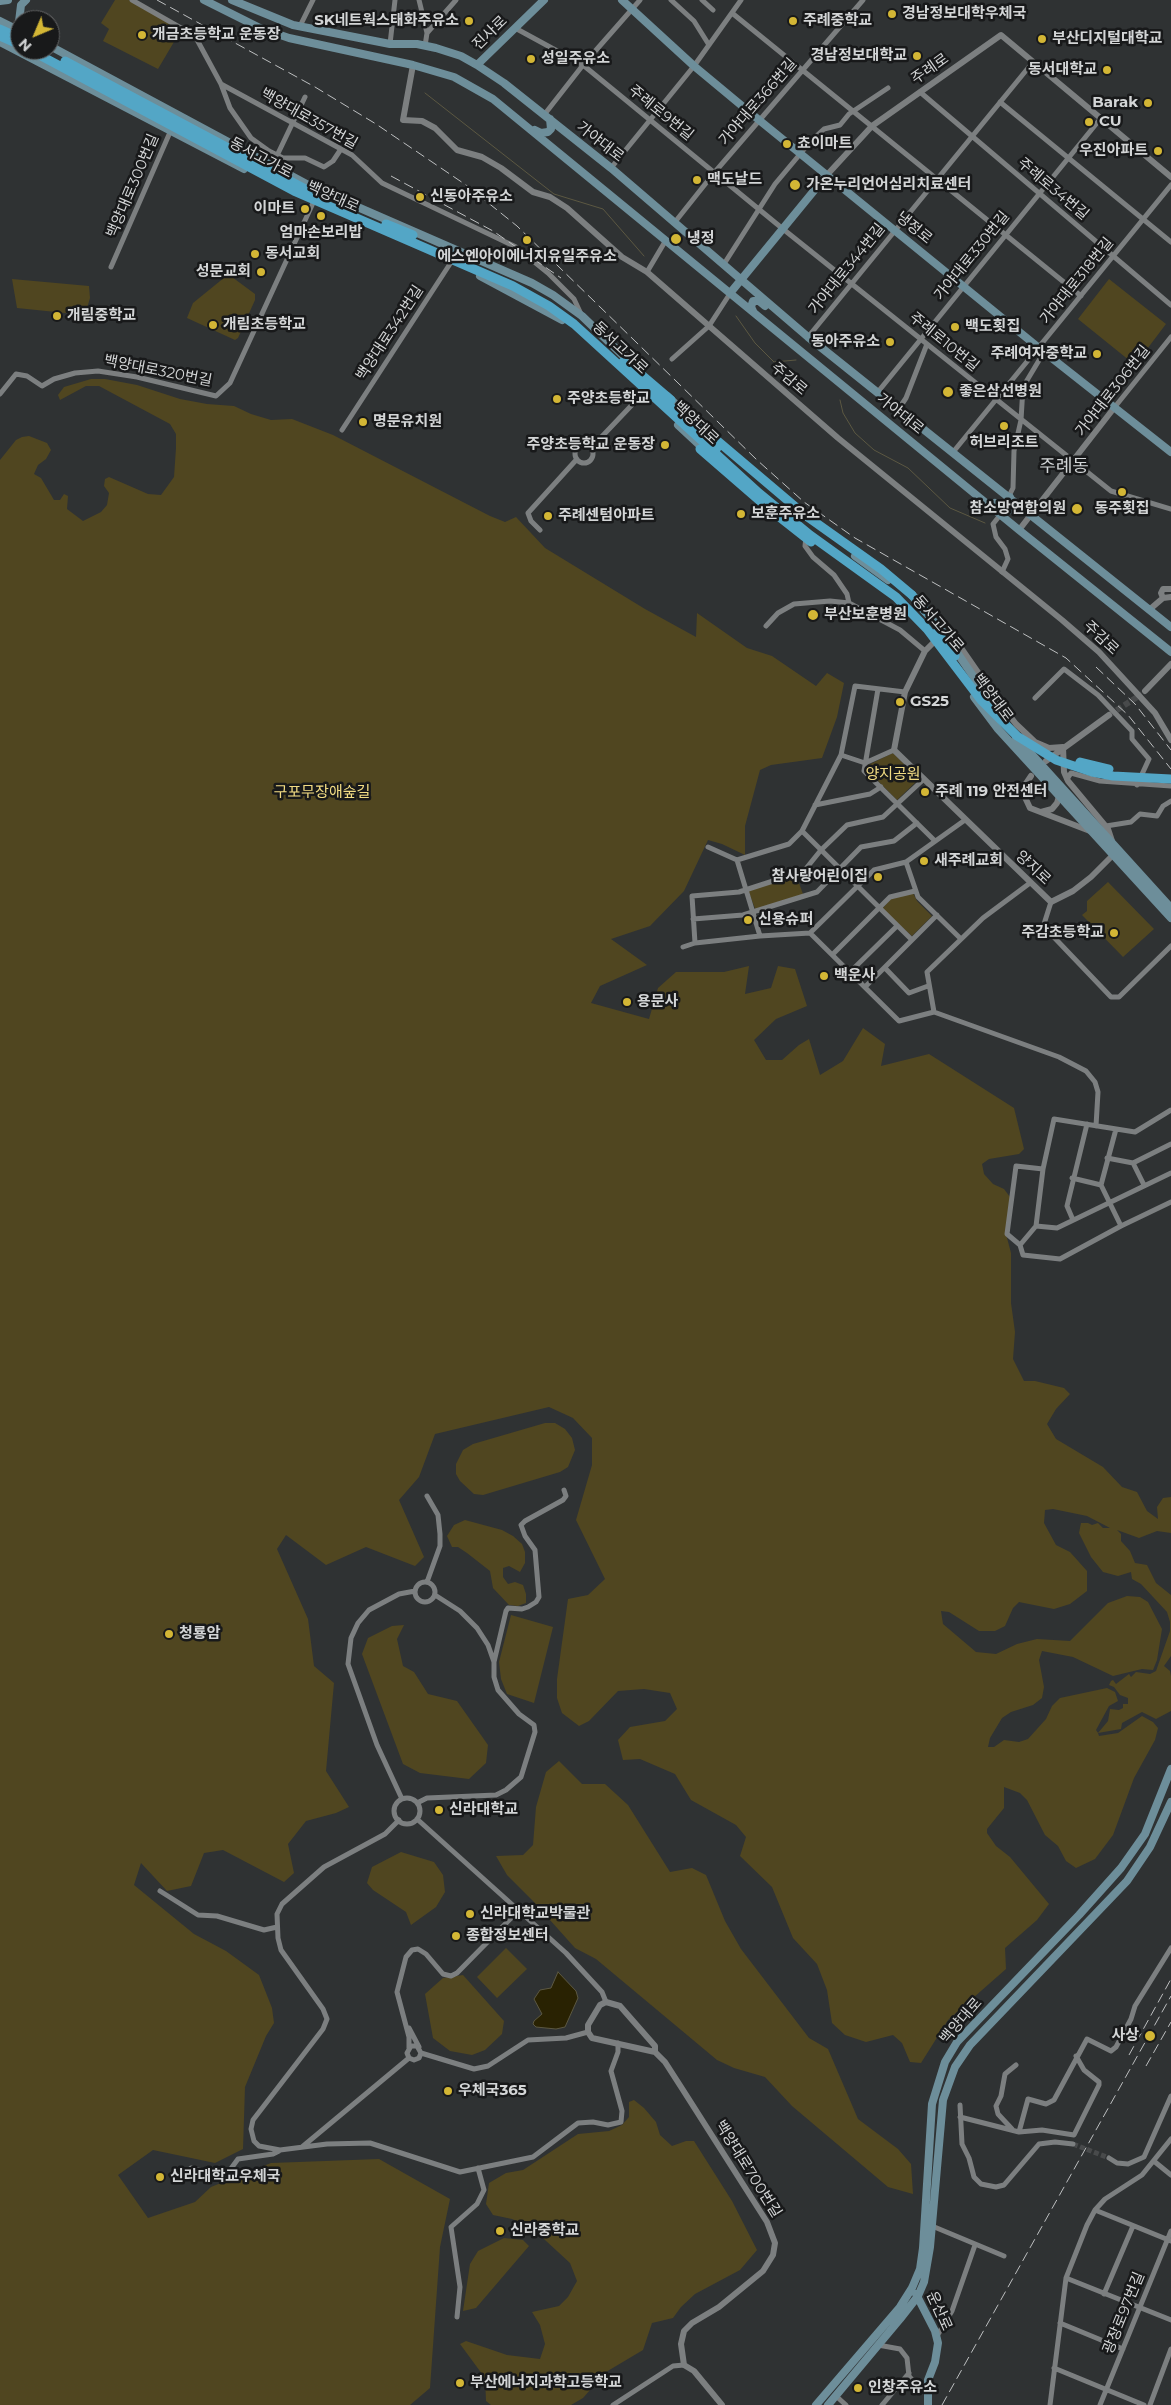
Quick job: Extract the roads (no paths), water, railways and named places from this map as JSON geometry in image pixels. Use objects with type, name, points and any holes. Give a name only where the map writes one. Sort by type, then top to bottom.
[{"type":"highway","name":"동서고가로","points":[[60,59],[295,185],[533,289],[578,320],[749,477],[801,521],[900,594],[947,644],[988,701],[1024,734],[1048,750],[1080,762],[1112,770],[1171,774]]},
{"type":"highway","name":"동서고가로","points":[[49,60],[294,191],[531,295],[574,324],[668,412],[759,493],[810,535],[896,597],[927,629],[981,700],[1018,736],[1056,760],[1086,770],[1113,776],[1171,779]]},
{"type":"highway","points":[[623,362],[637,371],[805,515],[881,569],[912,596]]},
{"type":"highway","points":[[668,412],[682,432],[746,490],[799,534],[898,605]]},
{"type":"main road","points":[[0,0],[8,0]]},
{"type":"main road","name":"가야대로","points":[[204,0],[260,28],[289,38],[412,65],[454,77],[474,87],[511,114],[731,292],[1019,530],[1171,652]]},
{"type":"main road","name":"가야대로","points":[[232,0],[300,26],[390,44],[425,46],[461,56],[477,65],[611,168],[742,279],[780,314],[1170,626]]},
{"type":"main road","name":"진사로","points":[[477,65],[544,0]]},
{"type":"main road","name":"냉정로","points":[[622,0],[694,66],[826,176],[1171,452]]},
{"type":"main road","name":"백양대로","points":[[0,42],[312,203],[503,287],[562,320],[585,336],[732,476],[806,534],[881,588],[918,621],[935,641],[989,717],[1059,796],[1171,908]]},
{"type":"main road","name":"백양대로","points":[[60,51],[318,190],[532,283],[553,295],[582,316],[779,498],[808,522],[906,593],[926,612],[981,685],[1003,721],[1034,758],[1112,841],[1117,852],[1171,918]]},
{"type":"main road","points":[[511,114],[544,134],[551,129],[547,117]]},
{"type":"main road","name":"주례로","points":[[731,292],[826,176]]},
{"type":"main road","points":[[753,311],[751,304],[759,301],[772,311],[780,314]]},
{"type":"main road","points":[[984,500],[990,500],[1006,511],[1012,507],[1009,496]]},
{"type":"main road","points":[[912,596],[926,612]]},
{"type":"main road","points":[[898,605],[918,621]]},
{"type":"main road","name":"백양대로","points":[[816,2405],[900,2306],[912,2288],[920,2269],[932,2104],[945,2062],[957,2042],[1079,1915],[1121,1868],[1145,1834],[1171,1769]]},
{"type":"main road","name":"백양대로","points":[[828,2405],[918,2296],[928,2268],[943,2100],[956,2066],[970,2045],[1127,1880],[1150,1848],[1171,1802]]},
{"type":"main road","name":"운산로","points":[[912,2288],[918,2296],[936,2337],[937,2354],[928,2380],[928,2405]]},
{"type":"street","points":[[132,0],[195,36],[221,84],[230,108],[250,138],[258,145],[283,158],[304,158],[327,167],[341,149]]},
{"type":"street","points":[[300,26],[313,0]]},
{"type":"street","points":[[390,44],[395,0]]},
{"type":"street","points":[[418,0],[427,33],[425,46]]},
{"type":"street","points":[[427,33],[456,0]]},
{"type":"street","points":[[547,117],[583,65],[640,0]]},
{"type":"street","points":[[671,0],[694,21],[709,45]]},
{"type":"street","points":[[702,0],[713,10]]},
{"type":"street","points":[[611,168],[694,66],[741,0]]},
{"type":"street","name":"가야대로366번길","points":[[675,222],[714,173],[863,0]]},
{"type":"street","points":[[732,13],[1081,296]]},
{"type":"street","name":"주례로9번길","points":[[515,28],[583,65],[783,229]]},
{"type":"street","name":"주례로","points":[[826,176],[872,126],[1001,35],[1171,177]]},
{"type":"street","name":"가야대로344번길","points":[[808,336],[1033,62]]},
{"type":"street","name":"주감로","points":[[412,65],[403,120],[422,121],[435,128],[457,150],[482,157],[501,168],[533,192],[550,197],[561,204],[622,257],[647,272],[838,438],[1099,652],[1155,713],[1171,740]]},
{"type":"street","name":"백양대로357번길","points":[[221,84],[352,155],[382,183],[516,247],[548,273],[574,299],[582,316]]},
{"type":"street","points":[[724,264],[759,209],[799,153],[822,130],[838,126],[888,88]]},
{"type":"street","name":"주례로34번길","points":[[920,92],[1171,305]]},
{"type":"street","points":[[272,166],[306,97]]},
{"type":"street","points":[[1000,102],[1171,242]]},
{"type":"street","name":"백양대로300번길","points":[[112,267],[177,115]]},
{"type":"street","name":"가야대로330번길","points":[[877,393],[1101,118]]},
{"type":"street","name":"가야대로318번길","points":[[954,452],[996,400],[1042,350],[1081,296],[1171,185]]},
{"type":"street","name":"백양대로320번길","points":[[0,394],[16,374],[27,376],[42,386],[54,379],[76,373],[98,371],[137,377],[216,396],[230,383],[318,190]]},
{"type":"street","name":"주례로10번길","points":[[783,229],[1112,491],[1171,508]]},
{"type":"street","points":[[647,272],[666,240]]},
{"type":"street","name":"백양대로342번길","points":[[342,430],[459,250]]},
{"type":"street","points":[[672,359],[709,326],[731,292]]},
{"type":"street","name":"가야대로306번길","points":[[1019,530],[1171,337]]},
{"type":"street","name":"가야대로","points":[[898,410],[910,391],[927,344]]},
{"type":"street","points":[[1009,496],[1013,488],[1014,451],[1021,420],[1023,387],[1042,350]]},
{"type":"street","points":[[591,448],[653,383]]},
{"type":"street","points":[[577,460],[575,452],[578,447],[583,445],[591,448]]},
{"type":"street","points":[[577,460],[586,463],[591,460],[593,452],[591,448]]},
{"type":"street","points":[[540,530],[531,521],[528,512],[577,460]]},
{"type":"street","points":[[1001,514],[993,524],[996,537],[1005,549],[1008,559],[1002,572]]},
{"type":"street","points":[[806,534],[805,546],[813,557],[834,575],[847,594],[849,603]]},
{"type":"street","points":[[1163,598],[1162,591],[1170,588]]},
{"type":"street","points":[[1149,610],[1163,598],[1171,598]]},
{"type":"street","points":[[766,626],[778,614],[794,604],[830,601],[849,603],[900,630],[925,651]]},
{"type":"street","points":[[841,755],[865,763],[894,750],[905,692],[925,651],[944,634],[959,644],[1016,724],[1035,742],[1049,748],[1063,747]]},
{"type":"street","points":[[1145,692],[1171,664]]},
{"type":"street","points":[[1035,698],[1064,669],[1098,695],[1132,731],[1132,739],[1149,759],[1137,785]]},
{"type":"street","points":[[708,847],[737,860],[789,844],[802,831],[841,755],[855,686],[905,692]]},
{"type":"street","points":[[878,689],[864,771],[936,841]]},
{"type":"street","points":[[1046,761],[1109,715]]},
{"type":"street","points":[[1063,747],[1064,772],[1067,779],[1106,826],[1112,841]]},
{"type":"street","name":"양지로","points":[[894,750],[964,820],[1051,902],[1073,891],[1117,852]]},
{"type":"street","points":[[1067,779],[1071,773],[1100,781],[1171,786]]},
{"type":"street","points":[[1031,776],[1025,785],[1023,793],[1030,808],[1036,812],[1096,834]]},
{"type":"street","points":[[695,943],[692,896],[739,892],[804,871],[821,850],[847,824],[883,817],[924,780]]},
{"type":"street","points":[[815,805],[870,794],[881,787]]},
{"type":"street","points":[[1036,812],[1052,809],[1058,803],[1059,796]]},
{"type":"street","points":[[1106,826],[1131,822],[1140,814],[1157,816],[1163,806],[1171,801]]},
{"type":"street","points":[[683,947],[695,943],[810,933],[874,870],[906,862],[964,820]]},
{"type":"street","points":[[694,919],[743,915],[817,892],[838,868],[861,847],[894,842],[917,822]]},
{"type":"street","points":[[802,831],[912,940]]},
{"type":"street","points":[[737,860],[760,936]]},
{"type":"street","points":[[906,862],[915,891],[961,939]]},
{"type":"street","points":[[934,1012],[927,972],[983,918],[1030,883]]},
{"type":"street","points":[[833,954],[890,897],[915,891]]},
{"type":"street","points":[[1051,902],[1044,924],[1048,931],[1111,997],[1119,997],[1171,946]]},
{"type":"street","points":[[865,987],[937,915]]},
{"type":"street","points":[[850,972],[897,926]]},
{"type":"street","points":[[810,933],[899,1021],[934,1012],[1059,1057],[1086,1071],[1095,1082],[1098,1092],[1096,1126]]},
{"type":"street","points":[[885,968],[909,993],[928,986]]},
{"type":"street","points":[[1020,1245],[1036,1226],[1043,1169],[1054,1119],[1135,1132],[1171,1110]]},
{"type":"street","points":[[1073,1220],[1067,1206],[1072,1178],[1087,1124]]},
{"type":"street","points":[[1116,1129],[1101,1185],[1121,1226]]},
{"type":"street","points":[[1107,1158],[1133,1163],[1171,1144]]},
{"type":"street","points":[[1133,1163],[1144,1185]]},
{"type":"street","points":[[1043,1169],[1016,1166],[1007,1234],[1020,1245],[1023,1255],[1060,1259],[1171,1202]]},
{"type":"street","points":[[1036,1226],[1057,1228],[1171,1172]]},
{"type":"street","points":[[1072,1178],[1101,1185]]},
{"type":"street","points":[[417,1803],[427,1798],[496,1795],[515,1784],[521,1777],[533,1740],[534,1725],[519,1714],[498,1690],[494,1677],[494,1662],[508,1608],[522,1609],[528,1607],[536,1602],[538,1596],[535,1550],[525,1536],[522,1525],[525,1521],[564,1500],[566,1496],[564,1490]]},
{"type":"street","points":[[427,1496],[438,1515],[440,1546],[427,1582]]},
{"type":"street","points":[[427,1582],[433,1587],[435,1596],[460,1611],[477,1628],[488,1645],[494,1662]]},
{"type":"street","points":[[402,1799],[377,1745],[348,1664],[351,1638],[358,1623],[369,1610],[390,1598],[415,1591],[419,1584],[427,1582]]},
{"type":"street","points":[[415,1591],[417,1598],[424,1602],[431,1601],[435,1596]]},
{"type":"street","points":[[412,1798],[417,1803],[420,1810],[417,1819],[408,1823],[399,1820],[395,1806],[402,1799],[412,1798]]},
{"type":"street","points":[[417,1819],[566,1953],[602,1992],[606,2002]]},
{"type":"street","points":[[399,1820],[385,1834],[324,1867],[282,1904],[277,1914],[282,1950],[323,2010],[327,2019],[323,2029],[253,2120],[251,2129],[254,2140],[259,2146],[280,2150],[353,2142],[370,2143],[452,2171],[460,2172],[533,2157],[578,2123],[594,2122],[608,2125],[621,2122],[622,2111],[611,2071],[618,2052],[618,2043]]},
{"type":"street","points":[[160,1891],[198,1915],[217,1916],[264,1930],[278,1927]]},
{"type":"street","points":[[409,2058],[406,2024],[397,1992],[402,1966],[406,1957],[412,1950],[418,1949],[426,1954],[443,1974],[451,1976],[457,1973],[519,1910]]},
{"type":"street","points":[[1019,2132],[1028,2099],[1046,2104],[1054,2100],[1076,2056],[1087,2039],[1110,2051],[1116,2047],[1131,2019],[1135,2006],[1171,1948]]},
{"type":"street","points":[[606,2002],[620,2006],[655,2046],[655,2052],[592,2038],[588,2032],[588,2025],[600,2005],[606,2002]]},
{"type":"street","points":[[302,2147],[409,2058],[417,2059],[420,2050],[406,2024]]},
{"type":"street","points":[[409,2048],[414,2046],[420,2050],[474,2069],[488,2066],[528,2040],[566,2038],[588,2032]]},
{"type":"street","name":"백양대로700번길","points":[[655,2052],[665,2062],[684,2090],[767,2222],[775,2243],[773,2256],[763,2271],[725,2302],[692,2323],[684,2331],[681,2350],[684,2365]]},
{"type":"street","points":[[960,2117],[1019,2132],[1042,2130],[1074,2135],[1099,2085],[1099,2082],[1084,2070],[1076,2056]]},
{"type":"street","points":[[1016,2064],[1005,2074],[1001,2096],[996,2106],[1004,2122],[1019,2132]]},
{"type":"street","points":[[1109,2158],[1117,2163],[1128,2164],[1144,2157],[1171,2096]]},
{"type":"street","points":[[960,2105],[962,2144],[969,2158],[974,2177],[981,2184],[996,2187],[1004,2185],[1039,2144],[1055,2142],[1073,2144]]},
{"type":"street","points":[[1050,2405],[1066,2278],[1095,2210],[1105,2199],[1142,2175],[1155,2162],[1171,2139]]},
{"type":"street","points":[[189,2177],[189,2170],[191,2168],[219,2175],[227,2174],[238,2159],[272,2154],[280,2150]]},
{"type":"street","points":[[1155,2162],[1171,2174]]},
{"type":"street","points":[[456,2318],[460,2287],[451,2227],[478,2204],[484,2190],[478,2168]]},
{"type":"street","points":[[1095,2210],[1169,2240]]},
{"type":"street","points":[[932,2226],[1004,2256]]},
{"type":"street","points":[[1104,2294],[1133,2226]]},
{"type":"street","name":"광장로97번길","points":[[1100,2405],[1169,2240],[1171,2231]]},
{"type":"street","points":[[936,2337],[952,2311],[975,2245]]},
{"type":"street","points":[[1066,2278],[1171,2320]]},
{"type":"street","points":[[1060,2323],[1123,2349]]},
{"type":"street","points":[[878,2345],[900,2349],[907,2358],[909,2373],[914,2382],[929,2388]]},
{"type":"street","points":[[1150,2405],[1171,2349]]},
{"type":"street","points":[[613,2405],[673,2366],[684,2365],[694,2371],[722,2405]]},
{"type":"street","points":[[1054,2368],[1144,2405]]},
{"type":"street","points":[[882,2405],[909,2373]]},
{"type":"street","points":[[836,2396],[846,2405]]},
{"type":"waterway","points":[[425,93],[554,194],[603,209],[644,256]]},
{"type":"waterway","points":[[736,316],[755,343],[774,362],[796,360]]},
{"type":"waterway","points":[[840,400],[843,413],[855,433],[874,450],[908,468],[950,508],[985,523]]},
{"type":"tunnel","points":[[1109,715],[1142,694]]},
{"type":"tunnel","points":[[1073,2144],[1109,2158]]},
{"type":"railway","points":[[157,0],[315,87],[376,124],[466,185],[517,226],[757,460],[804,502],[855,538],[1066,658],[1128,715],[1171,769]]},
{"type":"railway","points":[[391,176],[493,231],[561,278]]},
{"type":"railway","points":[[1096,667],[1135,704],[1171,750]]},
{"type":"railway","points":[[1129,2055],[1171,1979]]},
{"type":"railway","points":[[942,2405],[1171,1996]]},
{"type":"railway","points":[[1146,2066],[1171,2022]]},
{"type":"place","name":"경남정보대학우체국","points":[[892,14]]},
{"type":"place","name":"SK네트웍스태화주유소","points":[[469,21]]},
{"type":"place","name":"주례중학교","points":[[793,21]]},
{"type":"place","name":"개금초등학교 운동장","points":[[142,35]]},
{"type":"place","name":"부산디지털대학교","points":[[1042,39]]},
{"type":"place","name":"경남정보대학교","points":[[917,56]]},
{"type":"place","name":"성일주유소","points":[[531,59]]},
{"type":"place","name":"동서대학교","points":[[1107,70]]},
{"type":"place","name":"Barak","points":[[1148,103]]},
{"type":"place","name":"CU","points":[[1089,122]]},
{"type":"place","name":"쵸이마트","points":[[787,144]]},
{"type":"place","name":"우진아파트","points":[[1158,151]]},
{"type":"place","name":"맥도날드","points":[[697,180]]},
{"type":"place","name":"가온누리언어심리치료센터","points":[[795,185]]},
{"type":"place","name":"신동아주유소","points":[[420,197]]},
{"type":"place","name":"이마트","points":[[305,209]]},
{"type":"place","name":"엄마손보리밥","points":[[321,216]]},
{"type":"place","name":"냉정","points":[[676,239]]},
{"type":"place","name":"에스엔아이에너지유일주유소","points":[[527,240]]},
{"type":"place","name":"동서교회","points":[[255,254]]},
{"type":"place","name":"성문교회","points":[[261,272]]},
{"type":"place","name":"개림중학교","points":[[57,316]]},
{"type":"place","name":"개림초등학교","points":[[213,325]]},
{"type":"place","name":"백도횟집","points":[[955,327]]},
{"type":"place","name":"동아주유소","points":[[890,342]]},
{"type":"place","name":"주례여자중학교","points":[[1097,354]]},
{"type":"place","name":"좋은삼선병원","points":[[948,392]]},
{"type":"place","name":"주양초등학교","points":[[557,399]]},
{"type":"place","name":"명문유치원","points":[[363,422]]},
{"type":"place","name":"허브리조트","points":[[1004,426]]},
{"type":"place","name":"주양초등학교 운동장","points":[[665,445]]},
{"type":"place","name":"동주횟집","points":[[1122,492]]},
{"type":"place","name":"참소망연합의원","points":[[1077,509]]},
{"type":"place","name":"보훈주유소","points":[[741,514]]},
{"type":"place","name":"주례센텀아파트","points":[[548,516]]},
{"type":"place","name":"부산보훈병원","points":[[813,615]]},
{"type":"place","name":"GS25","points":[[900,702]]},
{"type":"place","name":"주례 119 안전센터","points":[[925,792]]},
{"type":"place","name":"새주례교회","points":[[924,861]]},
{"type":"place","name":"참사랑어린이집","points":[[878,877]]},
{"type":"place","name":"신용슈퍼","points":[[748,920]]},
{"type":"place","name":"주감초등학교","points":[[1114,933]]},
{"type":"place","name":"백운사","points":[[824,976]]},
{"type":"place","name":"용문사","points":[[627,1002]]},
{"type":"place","name":"청룡암","points":[[169,1634]]},
{"type":"place","name":"신라대학교","points":[[439,1810]]},
{"type":"place","name":"신라대학교박물관","points":[[470,1914]]},
{"type":"place","name":"종합정보센터","points":[[456,1936]]},
{"type":"place","name":"사상","points":[[1150,2036]]},
{"type":"place","name":"우체국365","points":[[448,2091]]},
{"type":"place","name":"신라대학교우체국","points":[[160,2177]]},
{"type":"place","name":"신라중학교","points":[[500,2231]]},
{"type":"place","name":"부산에너지과학고등학교","points":[[460,2383]]},
{"type":"place","name":"인창주유소","points":[[858,2388]]},
{"type":"district","name":"주례동","points":[[1064,467]]},
{"type":"park label","name":"양지공원","points":[[893,775]]},
{"type":"park label","name":"구포무장애숲길","points":[[322,793]]}]
